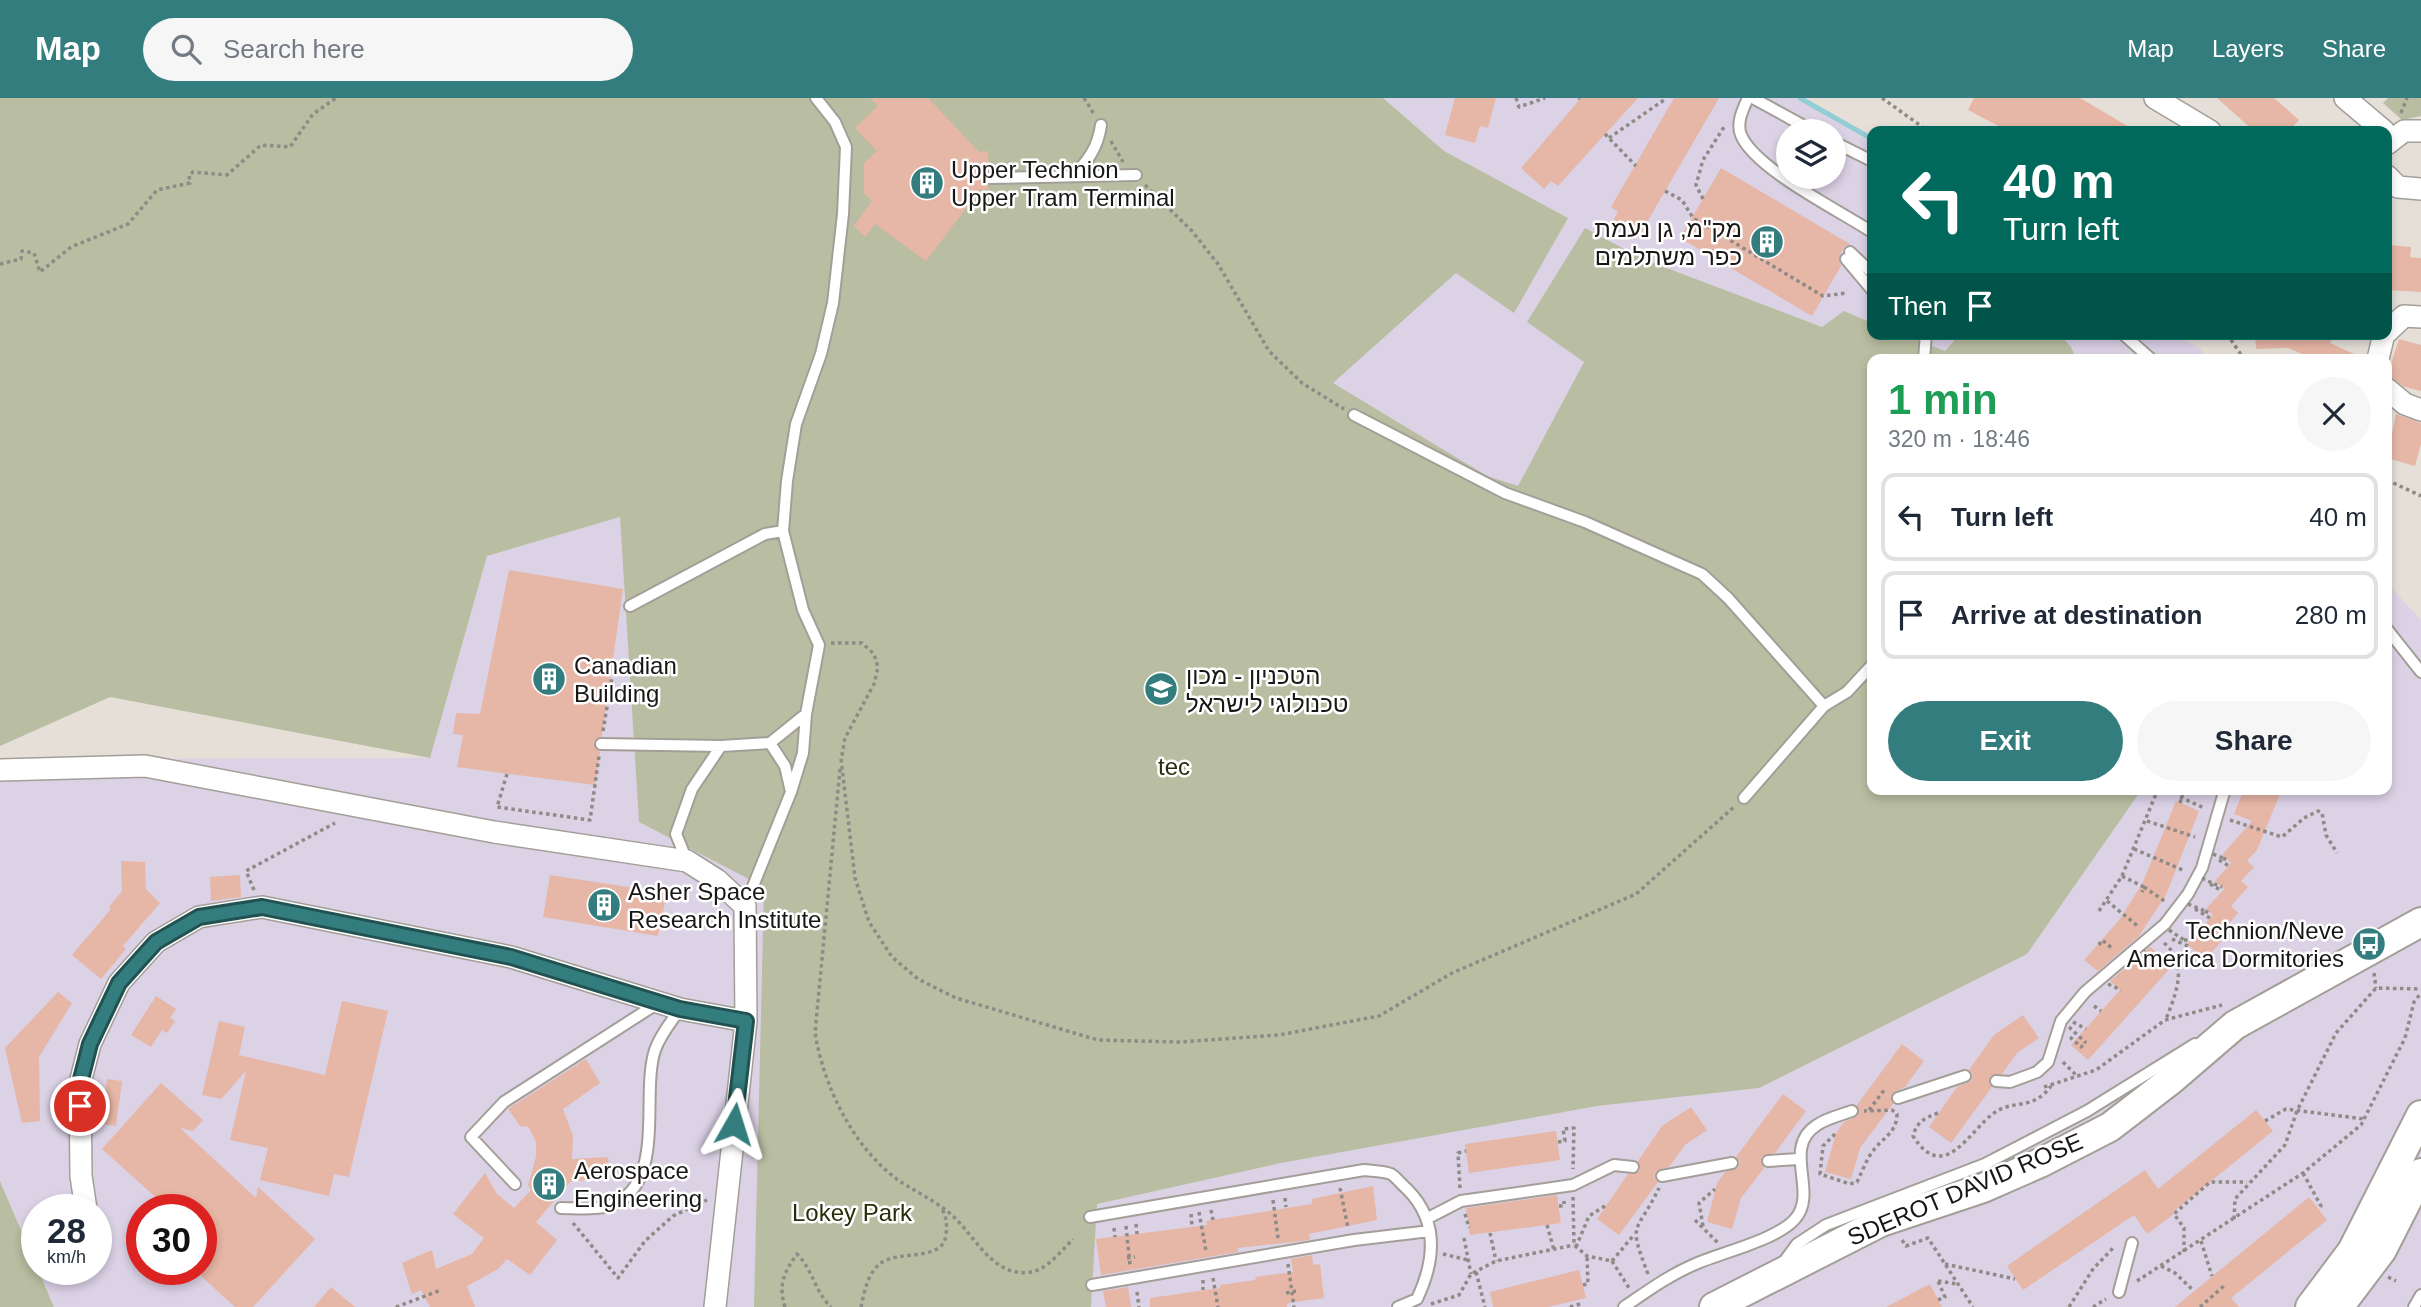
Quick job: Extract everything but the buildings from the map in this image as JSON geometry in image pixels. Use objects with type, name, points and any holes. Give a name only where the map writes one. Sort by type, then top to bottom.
[{"type":"street","points":[[2155,98],[2202,126]]},
{"type":"street","points":[[2345,98],[2375,126]]},
{"type":"street","points":[[2392,135],[2404,131],[2421,131]]},
{"type":"street","points":[[2392,181],[2407,190],[2421,189]]},
{"type":"street","points":[[2392,327],[2404,316],[2421,317]]},
{"type":"street","points":[[2392,393],[2405,404],[2421,410]]},
{"type":"street","points":[[0,770],[145,766],[362,808],[687,861],[717,880],[745,906],[746,1021],[718,1303]]},
{"type":"street","points":[[84,1194],[81,1176],[80,1083],[90,1044],[119,983],[156,942],[199,917],[262,907],[511,957],[680,1009],[746,1021]]},
{"type":"street","name":"SDEROT DAVID ROSE","points":[[1714,1307],[1776,1273],[1881,1222],[1983,1188],[2040,1163],[2110,1127],[2171,1080],[2232,1014],[2421,922]]},
{"type":"street","points":[[2310,1307],[2352,1251],[2421,1115]]},
{"type":"street","points":[[2339,1307],[2382,1250],[2421,1173]]},
{"type":"lane","points":[[745,906],[791,792],[803,753],[806,714],[819,645],[803,610],[793,559],[783,531],[796,424],[821,354],[830,316],[843,214],[846,147],[835,122],[817,98]]},
{"type":"lane","points":[[1790,119],[1751,98],[1739,127],[1742,136],[1759,158],[1867,229]]},
{"type":"lane","points":[[1071,176],[1088,161],[1100,136],[1101,125]]},
{"type":"lane","points":[[1846,148],[1867,158]]},
{"type":"lane","points":[[989,178],[1136,175]]},
{"type":"lane","points":[[1867,269],[1848,256],[1867,283]]},
{"type":"lane","points":[[2130,340],[2145,354]]},
{"type":"lane","points":[[1354,415],[1505,493],[1585,522],[1702,574],[1728,598],[1824,706]]},
{"type":"lane","points":[[631,606],[765,534],[783,531]]},
{"type":"lane","points":[[2392,635],[2421,672]]},
{"type":"lane","points":[[1744,797],[1824,706],[1847,692],[1867,670]]},
{"type":"lane","points":[[601,744],[721,746],[770,743],[806,714]]},
{"type":"lane","points":[[770,743],[785,766],[791,792]]},
{"type":"lane","points":[[687,861],[676,834],[692,789],[721,746]]},
{"type":"lane","points":[[1996,1081],[2010,1082],[2037,1072],[2048,1062],[2061,1021],[2085,992],[2152,937],[2184,900],[2202,869],[2223,795]]},
{"type":"lane","points":[[515,1184],[471,1137],[504,1102],[658,1003]]},
{"type":"lane","points":[[561,1208],[608,1206],[624,1197],[640,1178],[648,1154],[654,1051],[680,1009]]},
{"type":"lane","points":[[1898,1098],[1965,1076]]},
{"type":"lane","points":[[1624,1307],[1690,1266],[1783,1227],[1795,1219],[1803,1198],[1798,1160],[1802,1142],[1818,1124],[1855,1112]]},
{"type":"lane","points":[[1768,1161],[1798,1160]]},
{"type":"lane","points":[[1662,1180],[1732,1163]]},
{"type":"lane","points":[[1428,1218],[1461,1201],[1573,1188],[1614,1165],[1633,1167]]},
{"type":"lane","points":[[1090,1217],[1364,1170],[1390,1174],[1420,1203],[1428,1218],[1430,1231],[1431,1259],[1426,1280],[1417,1299],[1398,1307]]},
{"type":"lane","points":[[1092,1285],[1350,1240],[1430,1231]]},
{"type":"lane","points":[[2119,1292],[2126,1242]]},
{"type":"lane","points":[[2414,1307],[2421,1295]]},
{"type":"path","points":[[0,264],[21,259],[22,251],[34,253],[40,272],[71,247],[128,224],[158,190],[190,183],[189,175],[193,172],[227,175],[261,145],[290,147],[313,114],[336,98]]},
{"type":"path","points":[[1084,98],[1125,164],[1192,231],[1218,264],[1269,351],[1302,383],[1354,415]]},
{"type":"path","points":[[1516,98],[1519,107],[1545,98]]},
{"type":"path","points":[[1882,98],[1921,126]]},
{"type":"path","points":[[1636,166],[1607,136],[1664,100]]},
{"type":"path","points":[[1703,199],[1696,184],[1703,160],[1720,131],[1731,121]]},
{"type":"path","points":[[1665,191],[1682,200],[1693,218],[1824,296],[1847,293]]},
{"type":"path","points":[[2392,482],[2421,496]]},
{"type":"path","points":[[819,645],[850,641],[862,643],[874,654],[878,667],[874,684],[845,738],[841,759],[814,1033],[820,1068],[855,1133],[875,1157],[897,1179],[939,1204],[955,1218],[986,1256],[1007,1269],[1031,1272],[1047,1265],[1073,1239]]},
{"type":"path","points":[[507,774],[497,807],[590,820],[612,677]]},
{"type":"path","points":[[841,759],[855,878],[869,922],[892,957],[918,979],[956,998],[1098,1040],[1181,1042],[1279,1035],[1379,1016],[1452,973],[1636,894],[1744,797]]},
{"type":"path","points":[[2099,911],[2122,876],[2156,795]]},
{"type":"path","points":[[2182,795],[2180,800],[2197,806]]},
{"type":"path","points":[[246,871],[362,808]]},
{"type":"path","points":[[2234,822],[2282,837],[2304,818],[2318,811],[2322,813],[2326,835],[2337,853]]},
{"type":"path","points":[[2147,821],[2186,837],[2193,836]]},
{"type":"path","points":[[2134,849],[2180,869]]},
{"type":"path","points":[[2213,853],[2225,860]]},
{"type":"path","points":[[2122,876],[2157,898]]},
{"type":"path","points":[[2202,878],[2219,886],[2208,883]]},
{"type":"path","points":[[2107,900],[2152,937]]},
{"type":"path","points":[[2188,904],[2209,913],[2193,908]]},
{"type":"path","points":[[2122,920],[2125,916]]},
{"type":"path","points":[[2165,1020],[2179,975],[2176,956],[2169,946],[2174,937],[2188,942],[2169,930]]},
{"type":"path","points":[[2098,945],[2102,940],[2111,948]]},
{"type":"path","points":[[2143,951],[2150,956]]},
{"type":"path","points":[[2373,969],[2376,988]]},
{"type":"path","points":[[2108,984],[2121,990]]},
{"type":"path","points":[[2093,1307],[2184,1252],[2303,1173],[2365,1119],[2405,1038],[2414,1002],[2421,991],[2376,988]]},
{"type":"path","points":[[2234,1219],[2235,1199],[2247,1182],[2285,1145],[2297,1111],[2336,1033],[2376,988]]},
{"type":"path","points":[[2089,1012],[2101,998]]},
{"type":"path","points":[[2094,1006],[2101,1011]]},
{"type":"path","points":[[2045,1086],[2096,1070],[2165,1020],[2232,1014]]},
{"type":"path","points":[[2064,1045],[2084,1017]]},
{"type":"path","points":[[2074,1022],[2086,1029]]},
{"type":"path","points":[[2068,1027],[2085,1043],[2081,1047],[2068,1036]]},
{"type":"path","points":[[2061,1063],[2062,1052]]},
{"type":"path","points":[[1938,1113],[1923,1119],[1915,1127],[1913,1136],[1924,1149],[1944,1156],[1955,1152],[1994,1112],[2030,1104],[2045,1095],[2052,1085]]},
{"type":"path","points":[[1863,1118],[1885,1089]]},
{"type":"path","points":[[2265,1121],[2286,1108],[2365,1119]]},
{"type":"path","points":[[1835,1134],[1824,1146],[1820,1174],[1850,1184],[1857,1182],[1873,1151],[1886,1139],[1897,1121],[1897,1114],[1892,1110],[1870,1109],[1855,1112]]},
{"type":"path","points":[[1558,1142],[1565,1141],[1563,1129],[1574,1128],[1575,1246],[1587,1256],[1612,1261],[1629,1288]]},
{"type":"path","points":[[1461,1201],[1458,1153],[1466,1151]]},
{"type":"path","points":[[2303,1173],[2321,1206],[2318,1209]]},
{"type":"path","points":[[1612,1261],[1633,1236],[1662,1180]]},
{"type":"path","points":[[2184,1252],[2183,1228],[2175,1214],[2210,1182],[2247,1182]]},
{"type":"path","points":[[1339,1186],[1346,1220]]},
{"type":"path","points":[[1703,1226],[1699,1203],[1715,1189]]},
{"type":"path","points":[[1285,1196],[1286,1207]]},
{"type":"path","points":[[561,1208],[618,1278],[645,1241],[673,1216],[713,1198]]},
{"type":"path","points":[[1273,1198],[1278,1236]]},
{"type":"path","points":[[860,1307],[871,1276],[880,1264],[893,1258],[936,1251],[946,1240],[948,1219],[939,1204]]},
{"type":"path","points":[[1575,1246],[1589,1216],[1608,1204]]},
{"type":"path","points":[[1211,1210],[1213,1220]]},
{"type":"path","points":[[1199,1212],[1205,1251]]},
{"type":"path","points":[[1191,1214],[1192,1227]]},
{"type":"path","points":[[1467,1214],[1469,1228]]},
{"type":"path","points":[[948,1219],[955,1218]]},
{"type":"path","points":[[1695,1220],[1719,1244],[1722,1253]]},
{"type":"path","points":[[1136,1224],[1137,1234]]},
{"type":"path","points":[[1547,1225],[1554,1250]]},
{"type":"path","points":[[1126,1226],[1131,1271]]},
{"type":"path","points":[[1114,1228],[1115,1237]]},
{"type":"path","points":[[1490,1233],[1496,1261]]},
{"type":"path","points":[[1899,1233],[1906,1246],[1928,1238],[1973,1307]]},
{"type":"path","points":[[1633,1236],[1648,1274]]},
{"type":"path","points":[[1464,1238],[1468,1260],[1485,1307]]},
{"type":"path","points":[[2201,1241],[2212,1276]]},
{"type":"path","points":[[2069,1307],[2093,1269],[2126,1242]]},
{"type":"path","points":[[1434,1307],[1431,1304],[1459,1295],[1473,1273],[1496,1261],[1575,1246]]},
{"type":"path","points":[[1437,1252],[1468,1260]]},
{"type":"path","points":[[785,1307],[782,1282],[785,1270],[797,1254],[810,1266],[814,1282],[831,1307]]},
{"type":"path","points":[[1583,1285],[1588,1284],[1587,1256]]},
{"type":"path","points":[[1287,1263],[1294,1292],[1294,1307]]},
{"type":"path","points":[[1945,1264],[2015,1279]]},
{"type":"path","points":[[2161,1266],[2175,1273],[2194,1291]]},
{"type":"path","points":[[1213,1277],[1219,1307]]},
{"type":"path","points":[[1203,1278],[1203,1290]]},
{"type":"path","points":[[1938,1300],[1945,1297],[1938,1281],[1957,1284]]},
{"type":"path","points":[[2200,1307],[2225,1285]]},
{"type":"path","points":[[1137,1289],[1139,1307]]},
{"type":"path","points":[[396,1307],[441,1290]]},
{"type":"path","points":[[1286,1293],[1294,1292]]},
{"type":"path","points":[[1570,1307],[1580,1304]]},
{"type":"shaded area","name":"הטכניון - מכון טכנולוגי לישראל","points":[[723,98],[1796,98],[1831,119],[1776,119],[1776,189],[1846,189],[1846,128],[1867,140],[1867,340],[2186,340],[2204,354],[1867,354],[1867,795],[2392,795],[2392,588],[2421,620],[2421,1307],[54,1307],[45,1285],[112,1285],[112,1194],[21,1194],[21,1229],[0,1181],[0,772],[106,759],[430,758],[487,556],[620,517]]},
{"type":"green space","name":"tec","points":[[0,98],[1383,98],[1444,151],[1568,218],[1514,313],[1456,273],[1333,383],[1487,476],[1518,486],[1584,362],[1527,322],[1585,228],[1643,259],[1822,327],[1844,311],[1867,321],[1867,340],[1917,340],[1945,351],[1955,340],[2065,340],[2074,354],[1867,354],[1867,795],[2138,795],[2027,954],[1759,1088],[1597,1106],[1281,1163],[1097,1204],[1091,1307],[754,1307],[764,887],[639,822],[620,517],[487,556],[430,758],[110,697],[0,746]]},
{"type":"green space","points":[[2388,98],[2421,98],[2421,116],[2402,120],[2383,103]]},
{"type":"green space","points":[[0,1181],[21,1230],[21,1285],[45,1285],[54,1307],[0,1307]]},
{"type":"waterway","points":[[1800,98],[1867,136]]},
{"type":"place","name":"Upper Technion Upper Tram Terminal","points":[[927,183]]},
{"type":"place","name":"מק\"מ, גן נעמת כפר משתלמים","points":[[1767,242]]},
{"type":"place","name":"Canadian Building","points":[[549,679]]},
{"type":"place","name":"הטכניון - מכון טכנולוגי לישראל","points":[[1161,689]]},
{"type":"place","name":"Asher Space Research Institute","points":[[604,905]]},
{"type":"place","name":"Technion/Neve America Dormitories","points":[[2369,944]]},
{"type":"place","name":"Aerospace Engineering","points":[[549,1184]]},
{"type":"route","points":[[80,1106],[80,1083],[90,1044],[119,983],[156,942],[199,917],[262,907],[511,957],[680,1009],[746,1021],[734,1124]]},
{"type":"park label","name":"Lokey Park","points":[[852,1212]]}]
